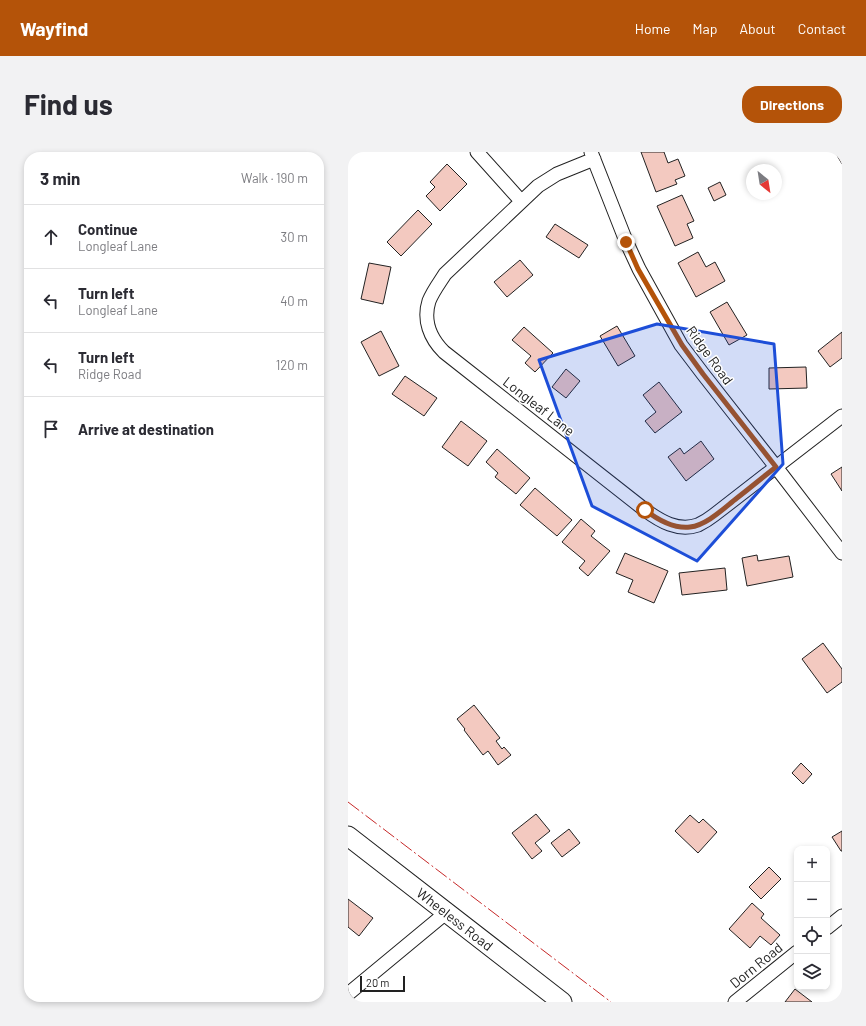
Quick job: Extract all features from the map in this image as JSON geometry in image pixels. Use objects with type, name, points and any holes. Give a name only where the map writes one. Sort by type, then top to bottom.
[{"type":"main road","name":"Wheeless Road","points":[[348,836],[562,1002]]},
{"type":"street","points":[[477,152],[521,201]]},
{"type":"street","name":"Longleaf Lane","points":[[592,155],[549,178],[538,186],[445,274],[429,301],[427,312],[428,329],[438,346],[645,510],[659,520],[672,525],[690,527],[705,521],[842,416]]},
{"type":"street","name":"Ridge Road","points":[[592,155],[638,269],[682,345],[842,553]]},
{"type":"street","points":[[348,994],[447,912]]},
{"type":"street","points":[[830,926],[842,916]]},
{"type":"street","name":"Dorn Road","points":[[736,1002],[795,954]]},
{"type":"highlighted area","points":[[657,324],[774,344],[783,464],[697,561],[592,506],[539,360]]},
{"type":"building","points":[[641,152],[664,152],[668,163],[678,159],[685,176],[675,180],[677,184],[656,192]]},
{"type":"building","points":[[835,152],[842,152],[842,164]]},
{"type":"building","points":[[447,164],[467,184],[440,211],[426,196],[435,187],[430,182]]},
{"type":"building","points":[[720,182],[726,195],[714,201],[708,188]]},
{"type":"building","points":[[682,195],[694,221],[687,224],[693,238],[675,246],[657,206]]},
{"type":"building","points":[[418,210],[432,224],[401,256],[387,242]]},
{"type":"building","points":[[555,224],[588,245],[579,258],[546,237]]},
{"type":"building","points":[[698,252],[706,267],[715,262],[725,281],[696,297],[678,263]]},
{"type":"building","points":[[520,260],[533,275],[507,297],[494,282]]},
{"type":"building","points":[[369,263],[391,267],[383,304],[361,299]]},
{"type":"building","points":[[727,302],[747,335],[729,345],[710,312]]},
{"type":"building","points":[[617,326],[635,356],[618,366],[600,336]]},
{"type":"building","points":[[524,327],[553,353],[535,372],[525,363],[531,356],[512,340]]},
{"type":"building","points":[[381,331],[399,366],[379,376],[361,342]]},
{"type":"building","points":[[842,332],[842,358],[830,367],[818,351]]},
{"type":"building","points":[[806,367],[807,388],[769,389],[769,368]]},
{"type":"building","points":[[566,369],[580,381],[566,398],[552,387]]},
{"type":"building","points":[[405,376],[437,398],[424,416],[392,394]]},
{"type":"building","points":[[659,382],[682,412],[655,433],[645,421],[656,412],[643,395]]},
{"type":"building","points":[[461,421],[487,441],[468,466],[442,447]]},
{"type":"building","points":[[701,441],[714,459],[686,481],[668,457],[680,448],[684,454]]},
{"type":"building","points":[[497,449],[530,478],[516,494],[495,477],[498,473],[486,462]]},
{"type":"building","points":[[842,467],[842,491],[831,474]]},
{"type":"building","points":[[535,488],[572,520],[557,536],[520,505]]},
{"type":"building","points":[[581,519],[595,531],[591,536],[610,551],[588,576],[579,568],[585,561],[562,542]]},
{"type":"building","points":[[625,553],[668,571],[654,603],[628,592],[633,580],[616,573]]},
{"type":"building","points":[[757,555],[758,561],[789,556],[793,577],[747,586],[742,558]]},
{"type":"building","points":[[725,568],[727,590],[682,595],[679,573]]},
{"type":"building","points":[[823,643],[842,669],[842,682],[827,693],[802,659]]},
{"type":"building","points":[[474,705],[500,738],[496,741],[502,749],[504,747],[511,755],[498,765],[488,751],[483,755],[457,719]]},
{"type":"building","points":[[801,763],[812,774],[803,784],[792,773]]},
{"type":"building","points":[[536,814],[550,831],[535,843],[542,851],[532,859],[512,833]]},
{"type":"building","points":[[690,815],[699,823],[703,819],[717,832],[698,853],[675,831]]},
{"type":"building","points":[[569,829],[580,843],[562,857],[551,843]]},
{"type":"building","points":[[842,831],[842,851],[841,851],[832,837]]},
{"type":"building","points":[[769,867],[781,879],[761,899],[749,887]]},
{"type":"building","points":[[348,899],[373,918],[359,936],[348,927]]},
{"type":"building","points":[[752,903],[764,914],[761,918],[780,935],[771,945],[760,936],[750,948],[729,929]]},
{"type":"building","points":[[794,990],[796,990],[812,1002],[785,1002]]},
{"type":"power","points":[[348,802],[611,1002]]},
{"type":"route","points":[[626,242],[638,269],[682,345],[776,467],[714,515],[705,521],[690,527],[672,525],[659,520],[645,510]]}]
